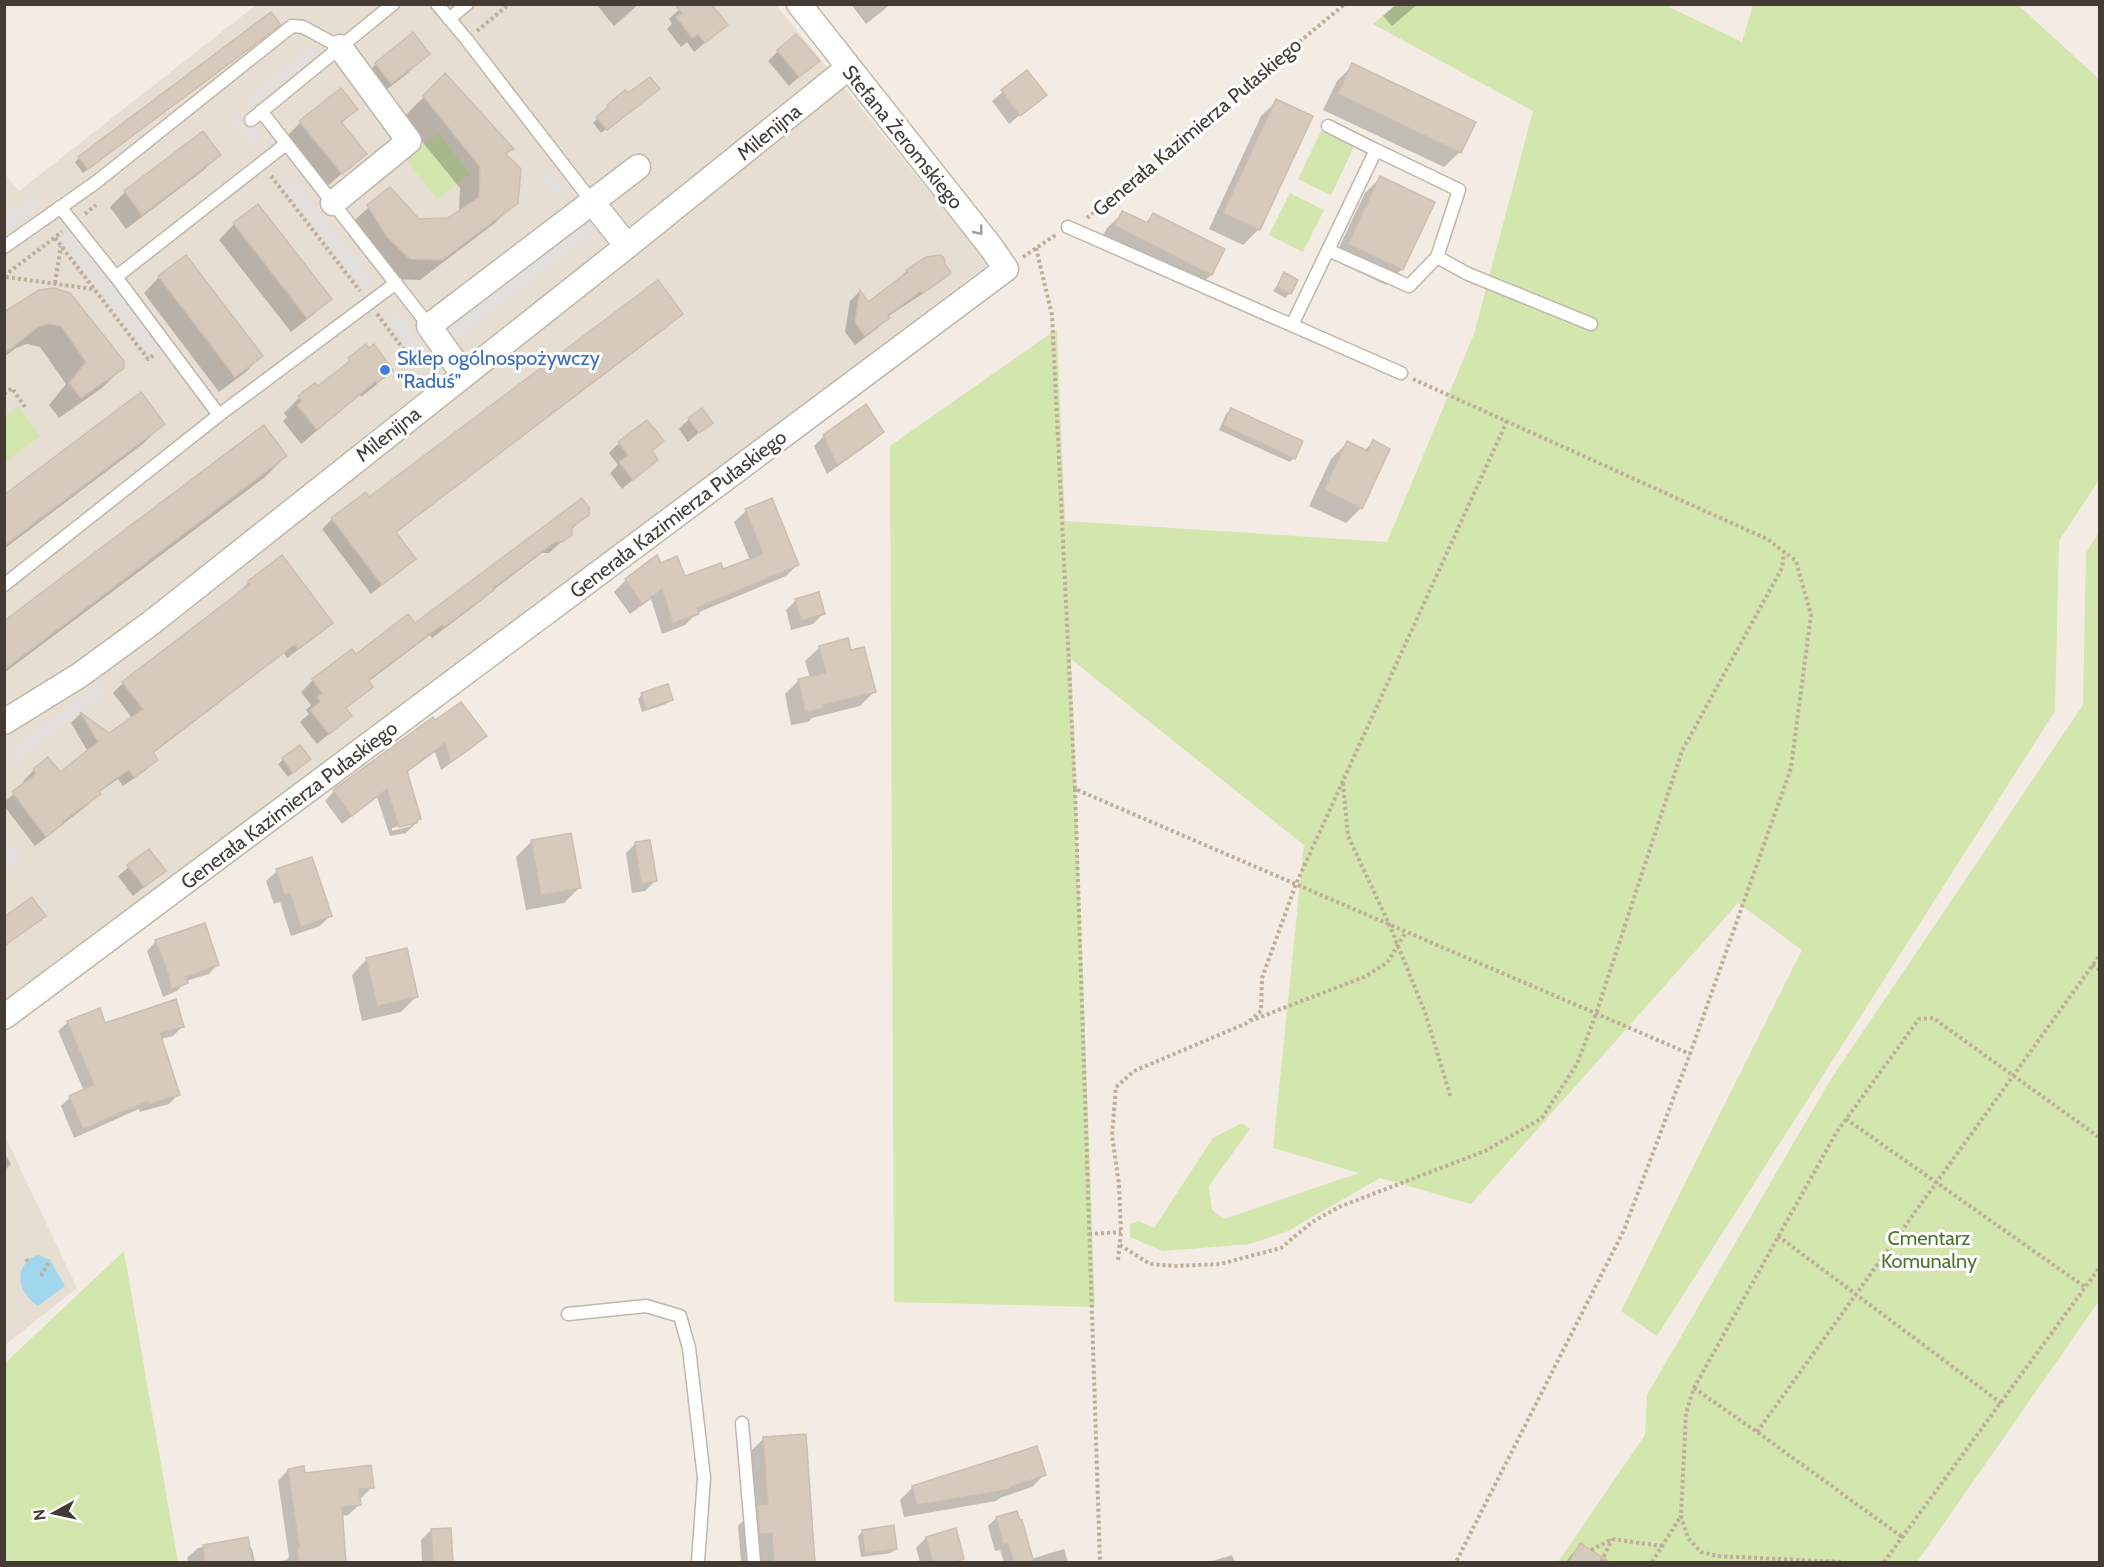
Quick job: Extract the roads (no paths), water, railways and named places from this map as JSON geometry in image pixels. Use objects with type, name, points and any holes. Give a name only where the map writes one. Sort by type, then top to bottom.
[{"type":"street","name":"Stefana Żeromskiego","points":[[799,4],[1006,269]]},
{"type":"street","points":[[333,203],[409,141],[340,47]]},
{"type":"street","name":"Milenijna","points":[[5,720],[80,675],[151,623],[848,68]]},
{"type":"street","points":[[463,374],[429,326],[638,167]]},
{"type":"street","points":[[593,203],[627,246]]},
{"type":"street","name":"Generała Kazimierza Pułaskiego","points":[[4,1017],[1006,269]]},
{"type":"lane","points":[[251,120],[393,4]]},
{"type":"lane","points":[[437,4],[593,203]]},
{"type":"lane","points":[[450,19],[467,4]]},
{"type":"lane","points":[[4,247],[104,175],[292,27],[303,27],[340,47]]},
{"type":"lane","points":[[261,111],[429,326]]},
{"type":"lane","points":[[1328,126],[1459,190],[1437,257],[1409,286],[1328,250]]},
{"type":"lane","points":[[116,277],[286,144]]},
{"type":"lane","points":[[1292,325],[1376,150]]},
{"type":"lane","points":[[60,207],[116,277],[219,416]]},
{"type":"lane","points":[[1068,227],[1401,373]]},
{"type":"lane","points":[[1437,257],[1468,274],[1592,324]]},
{"type":"lane","points":[[4,585],[219,416],[396,284]]},
{"type":"lane","points":[[568,1314],[646,1306],[680,1316],[689,1348],[704,1478],[698,1563]]},
{"type":"lane","points":[[742,1423],[754,1563]]},
{"type":"water","points":[[38,1255],[50,1260],[65,1286],[38,1306],[25,1294],[20,1279],[24,1265]]},
{"type":"place","name":"Sklep ogólnospożywczy \"Raduś\"","points":[[385,370]]},
{"type":"park label","name":"Cmentarz Komunalny","points":[[1929,1250]]}]
